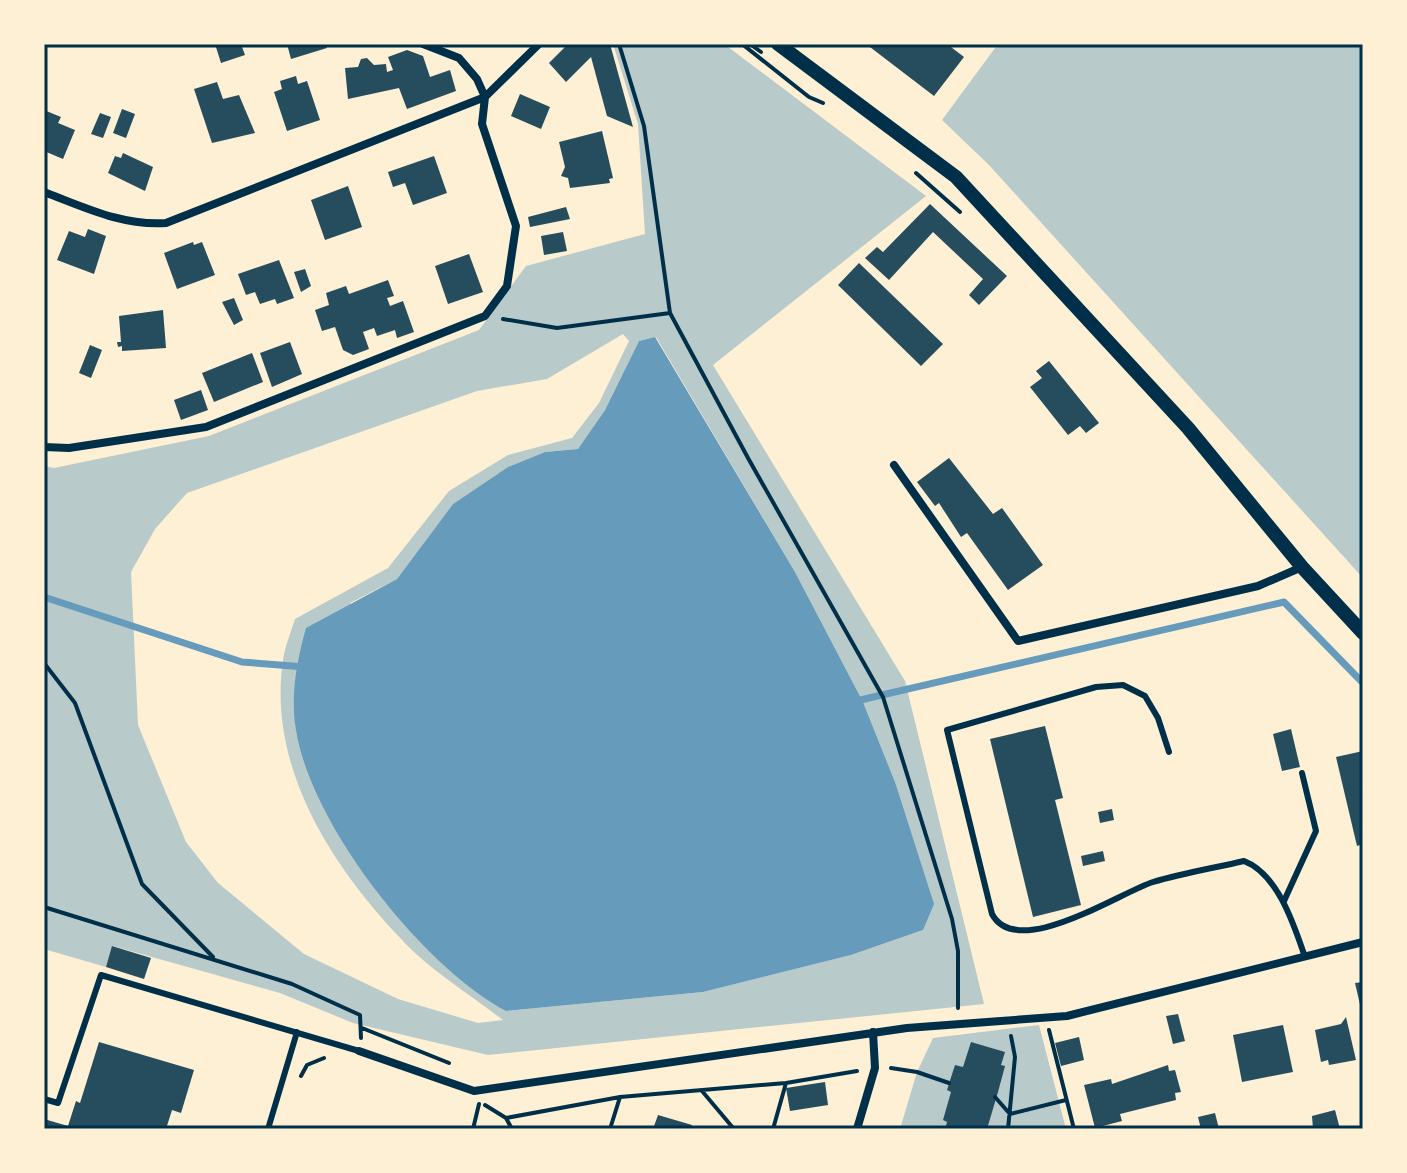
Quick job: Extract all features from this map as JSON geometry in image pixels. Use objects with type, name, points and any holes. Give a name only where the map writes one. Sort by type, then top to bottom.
[{"type":"street","points":[[44,447],[69,448],[206,427],[485,316],[507,286],[516,226],[482,124],[485,97],[459,58],[423,44]]},
{"type":"street","points":[[44,192],[117,219],[143,224],[166,223],[485,97],[539,44]]},
{"type":"street","points":[[778,44],[956,177],[1188,428],[1302,567],[1363,633]]},
{"type":"street","points":[[894,465],[1018,641],[1258,586],[1302,567]]},
{"type":"street","points":[[359,1051],[474,1091],[873,1032],[1067,1016],[1363,942]]},
{"type":"street","points":[[857,1129],[875,1068],[873,1032]]},
{"type":"lane","points":[[1169,752],[1158,718],[1145,696],[1123,685],[1096,687],[947,730],[992,914],[998,926],[1010,932],[1081,918],[1152,882],[1244,861],[1255,866],[1284,901],[1305,957]]},
{"type":"lane","points":[[1284,901],[1316,831],[1302,773]]},
{"type":"lane","points":[[44,1099],[58,1103],[101,975],[359,1051]]},
{"type":"lane","points":[[268,1129],[297,1032]]},
{"type":"path","points":[[619,44],[644,126],[670,313],[883,697],[952,919],[958,951],[958,1010],[944,1012]]},
{"type":"path","points":[[742,44],[809,97],[835,108]]},
{"type":"path","points":[[915,172],[970,221]]},
{"type":"path","points":[[485,316],[557,328],[670,313]]},
{"type":"path","points":[[44,663],[75,703],[142,884],[214,958]]},
{"type":"path","points":[[44,907],[292,984],[360,1015],[359,1051]]},
{"type":"path","points":[[1008,1020],[1015,1057],[1008,1129]]},
{"type":"path","points":[[1047,1024],[1074,1129]]},
{"type":"path","points":[[362,1028],[463,1069]]},
{"type":"path","points":[[299,1078],[307,1065],[330,1056]]},
{"type":"path","points":[[884,1067],[917,1072],[949,1083]]},
{"type":"path","points":[[512,1129],[506,1118],[620,1097],[786,1083],[864,1071]]},
{"type":"path","points":[[782,1129],[774,1127],[786,1083]]},
{"type":"path","points":[[702,1091],[734,1129]]},
{"type":"path","points":[[610,1129],[620,1097]]},
{"type":"path","points":[[995,1097],[1010,1114]]},
{"type":"path","points":[[1010,1114],[1066,1100]]},
{"type":"path","points":[[473,1129],[480,1103]]},
{"type":"shaded area","points":[[613,44],[724,44],[926,196],[713,365],[905,681],[984,1004],[488,1055],[353,1023],[280,993],[113,946],[106,967],[44,949],[44,466],[54,468],[209,436],[479,330],[526,266],[645,234],[638,124]],"holes":[[[623,334],[629,341],[599,403],[572,438],[508,455],[449,491],[388,568],[295,619],[284,655],[281,700],[285,739],[310,813],[352,881],[403,941],[439,973],[503,1020],[478,1023],[398,999],[304,954],[218,883],[186,842],[138,725],[131,572],[155,529],[187,493],[477,391],[547,379]],[[656,337],[795,572],[863,702],[895,782],[923,930],[851,955],[703,992],[506,1011],[350,603],[397,579],[453,504],[508,467],[545,452],[578,449],[605,410],[639,341]]]},
{"type":"shaded area","points":[[998,44],[1363,44],[1363,578],[989,165],[942,120]]},
{"type":"shaded area","points":[[1039,1025],[1066,1129],[900,1129],[917,1072],[933,1038]]},
{"type":"water","points":[[655,337],[795,572],[863,702],[895,782],[934,904],[923,930],[851,955],[703,992],[506,1011],[473,990],[407,927],[375,889],[323,808],[306,768],[294,717],[295,678],[300,653],[306,628],[397,579],[453,504],[508,467],[545,452],[578,449],[605,410],[639,341]]},
{"type":"building","points":[[215,44],[241,44],[245,55],[221,63]]},
{"type":"building","points":[[287,44],[325,44],[327,48],[291,59]]},
{"type":"building","points":[[568,44],[610,44],[633,127],[607,116],[591,57],[566,82],[549,63]]},
{"type":"building","points":[[866,44],[947,44],[964,57],[934,96]]},
{"type":"building","points":[[407,50],[423,56],[430,77],[450,70],[456,91],[407,109],[399,88],[348,99],[345,68],[358,67],[361,59],[367,58],[374,65],[386,64],[387,72],[393,70],[388,57]]},
{"type":"building","points":[[296,76],[298,84],[307,81],[320,120],[287,131],[274,92],[282,89],[280,81]]},
{"type":"building","points":[[217,82],[223,99],[239,95],[255,133],[212,143],[194,89]]},
{"type":"building","points":[[520,94],[550,107],[541,129],[511,116]]},
{"type":"building","points":[[122,109],[135,114],[126,138],[113,133]]},
{"type":"building","points":[[44,110],[61,117],[58,123],[75,130],[63,159],[44,151]]},
{"type":"building","points":[[100,113],[111,117],[103,138],[91,134]]},
{"type":"building","points":[[602,131],[613,178],[609,179],[610,183],[570,188],[568,178],[561,176],[565,167],[559,142]]},
{"type":"building","points":[[123,153],[153,167],[145,191],[108,173],[115,156],[121,158]]},
{"type":"building","points":[[434,156],[447,193],[413,205],[405,183],[393,187],[388,172]]},
{"type":"building","points":[[348,186],[362,227],[325,240],[311,200]]},
{"type":"building","points":[[930,204],[1007,276],[979,305],[969,295],[983,279],[933,232],[889,280],[865,258],[877,247],[883,252]]},
{"type":"building","points":[[566,207],[570,219],[530,227],[528,217]]},
{"type":"building","points":[[88,229],[106,236],[94,274],[57,260],[69,231],[85,237]]},
{"type":"building","points":[[563,232],[567,251],[544,255],[541,236]]},
{"type":"building","points":[[193,242],[194,245],[202,242],[215,275],[177,289],[164,253]]},
{"type":"building","points":[[469,254],[483,292],[448,304],[435,266]]},
{"type":"building","points":[[279,260],[294,298],[277,304],[275,299],[260,304],[255,292],[246,295],[238,274]]},
{"type":"building","points":[[859,263],[943,344],[921,366],[838,285]]},
{"type":"building","points":[[305,269],[311,286],[301,292],[294,272]]},
{"type":"building","points":[[388,280],[394,296],[387,298],[390,306],[403,301],[414,332],[397,338],[395,330],[377,336],[374,328],[363,332],[369,349],[353,355],[343,350],[335,327],[322,331],[315,310],[329,305],[326,293],[346,286],[349,294]]},
{"type":"building","points":[[234,298],[243,320],[234,325],[222,302]]},
{"type":"building","points":[[163,310],[166,348],[122,351],[122,346],[118,347],[117,342],[121,342],[119,316]]},
{"type":"building","points":[[290,342],[302,374],[272,387],[260,353]]},
{"type":"building","points":[[90,345],[102,350],[91,378],[79,373]]},
{"type":"building","points":[[252,353],[263,382],[214,402],[202,373]]},
{"type":"building","points":[[1049,361],[1099,423],[1086,433],[1080,426],[1068,435],[1030,387],[1042,378],[1036,371]]},
{"type":"building","points":[[201,390],[208,410],[181,420],[174,400]]},
{"type":"building","points":[[949,458],[993,514],[1002,508],[1043,565],[1008,590],[967,533],[961,537],[939,503],[935,506],[917,482]]},
{"type":"building","points":[[1045,726],[1063,798],[1055,800],[1081,905],[1033,917],[990,739]]},
{"type":"building","points":[[1291,729],[1300,767],[1282,771],[1273,734]]},
{"type":"building","points":[[1363,751],[1363,844],[1357,846],[1336,757]]},
{"type":"building","points":[[1112,809],[1114,820],[1100,823],[1098,812]]},
{"type":"building","points":[[1103,851],[1105,861],[1083,866],[1081,856]]},
{"type":"building","points":[[112,946],[151,958],[144,979],[106,967]]},
{"type":"building","points":[[1363,982],[1363,1013],[1362,1013],[1355,983]]},
{"type":"building","points":[[1178,1014],[1185,1041],[1173,1044],[1166,1016]]},
{"type":"building","points":[[1346,1017],[1356,1060],[1329,1065],[1328,1060],[1321,1062],[1315,1030],[1341,1024]]},
{"type":"building","points":[[1283,1025],[1293,1072],[1242,1082],[1233,1035]]},
{"type":"building","points":[[1079,1037],[1084,1060],[1061,1066],[1055,1043]]},
{"type":"building","points":[[99,1042],[194,1070],[181,1113],[172,1110],[166,1129],[44,1129],[44,1119],[68,1126],[76,1101],[80,1103]]},
{"type":"building","points":[[971,1042],[1005,1052],[1001,1065],[1005,1066],[987,1129],[945,1129],[947,1122],[943,1120],[951,1092],[947,1090],[955,1065],[963,1067]]},
{"type":"building","points":[[1168,1065],[1169,1071],[1175,1070],[1181,1092],[1175,1093],[1176,1100],[1120,1114],[1122,1121],[1095,1128],[1084,1085],[1111,1079],[1112,1084]]},
{"type":"building","points":[[825,1082],[828,1105],[790,1111],[786,1088]]},
{"type":"building","points":[[1335,1110],[1340,1129],[1313,1129],[1312,1116]]},
{"type":"building","points":[[1215,1113],[1219,1129],[1201,1129],[1198,1117]]},
{"type":"building","points":[[658,1115],[692,1125],[691,1129],[653,1129]]},
{"type":"waterway","points":[[44,597],[242,662],[305,667]]},
{"type":"waterway","points":[[856,701],[1284,602],[1361,681]]}]
